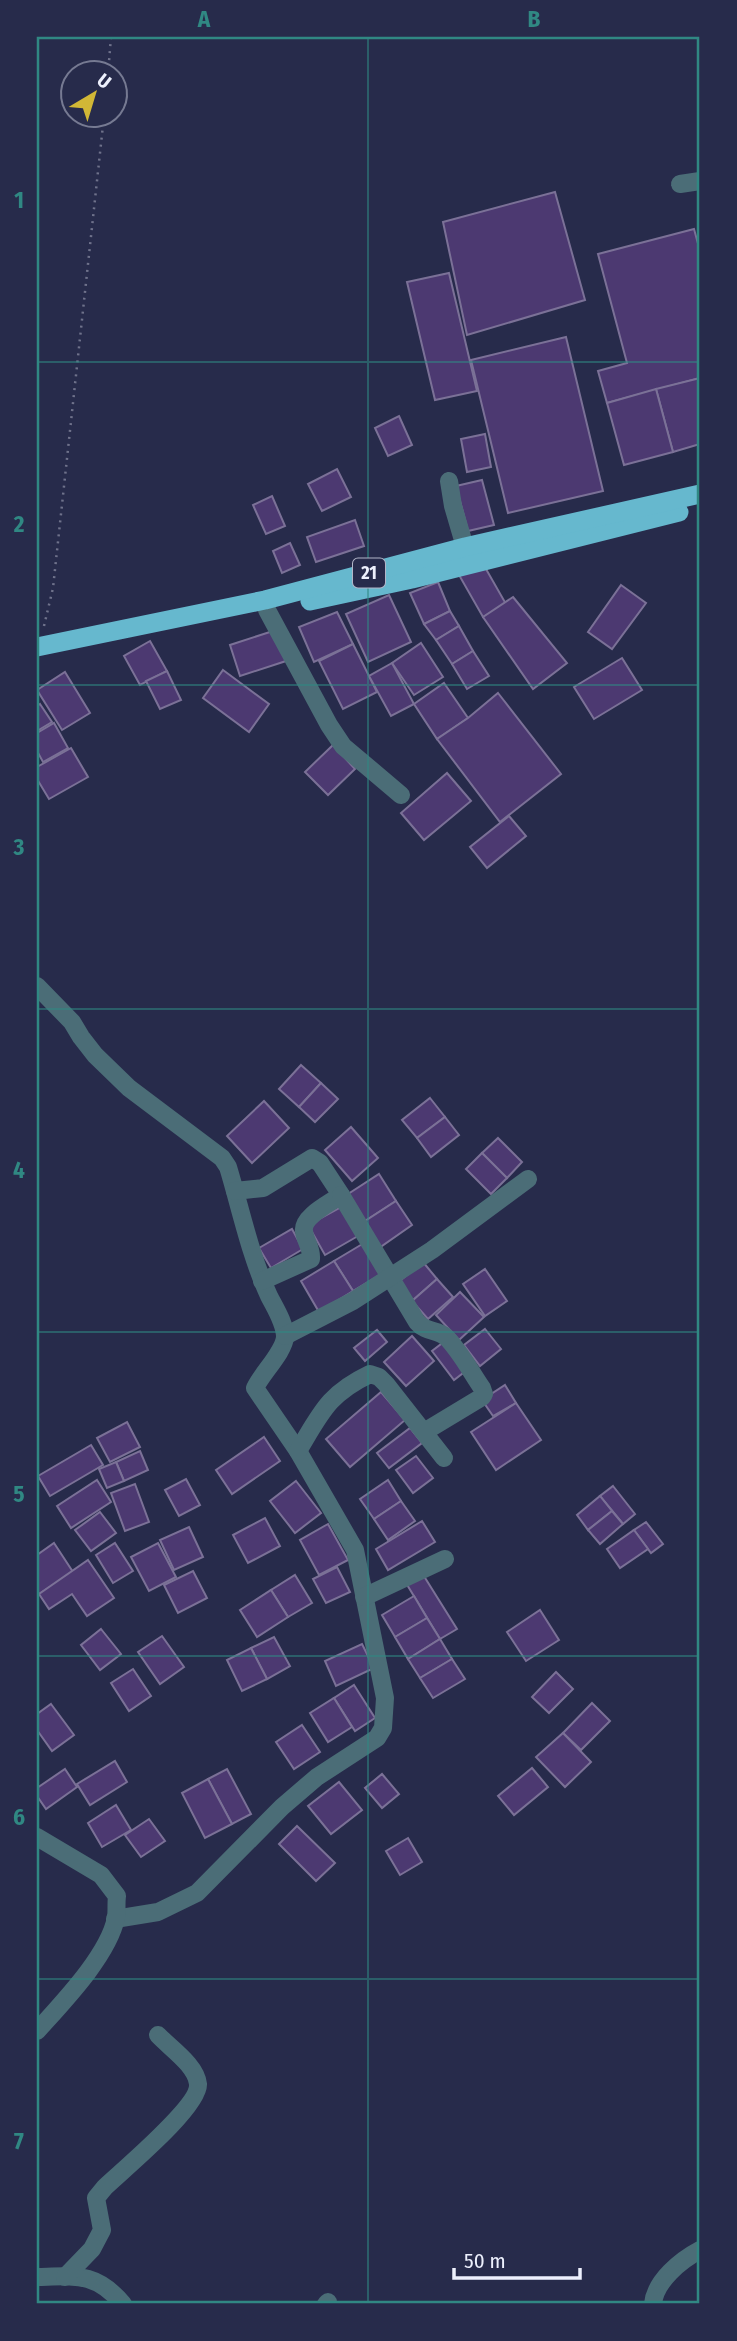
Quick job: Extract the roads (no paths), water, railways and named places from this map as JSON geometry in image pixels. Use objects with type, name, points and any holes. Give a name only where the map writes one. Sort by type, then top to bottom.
[{"type":"highway","name":"21","points":[[37,651],[265,600],[465,547],[700,494]]},
{"type":"highway","name":"21","points":[[37,651],[267,610],[412,579],[700,507]]},
{"type":"street","points":[[680,184],[700,181]]},
{"type":"street","points":[[449,481],[465,547]]},
{"type":"street","points":[[267,610],[343,746],[401,795]]},
{"type":"street","points":[[37,986],[72,1022],[95,1055],[129,1088],[222,1158],[228,1167],[262,1281],[282,1322],[285,1336],[281,1349],[255,1388],[298,1451],[355,1550],[385,1698],[383,1728],[377,1738],[317,1777],[282,1807],[197,1893],[158,1912],[116,1919]]},
{"type":"street","points":[[235,1191],[263,1188],[312,1158],[320,1163],[417,1322],[426,1331],[437,1332],[446,1337],[484,1391],[482,1397],[424,1432]]},
{"type":"street","points":[[285,1336],[353,1301],[432,1250],[528,1179]]},
{"type":"street","points":[[262,1281],[311,1259],[305,1224],[310,1217],[341,1195]]},
{"type":"street","points":[[298,1451],[333,1396],[370,1374],[379,1377],[386,1384],[443,1458]]},
{"type":"street","points":[[364,1597],[445,1559]]},
{"type":"street","points":[[37,1837],[101,1875],[117,1896],[116,1919],[100,1955],[37,2031]]},
{"type":"street","points":[[65,2277],[92,2249],[103,2230],[96,2198],[171,2125],[196,2096],[198,2083],[192,2069],[158,2035]]},
{"type":"street","points":[[653,2304],[657,2290],[667,2276],[687,2257],[700,2250]]},
{"type":"street","points":[[37,2277],[92,2279],[108,2287],[123,2304]]}]
